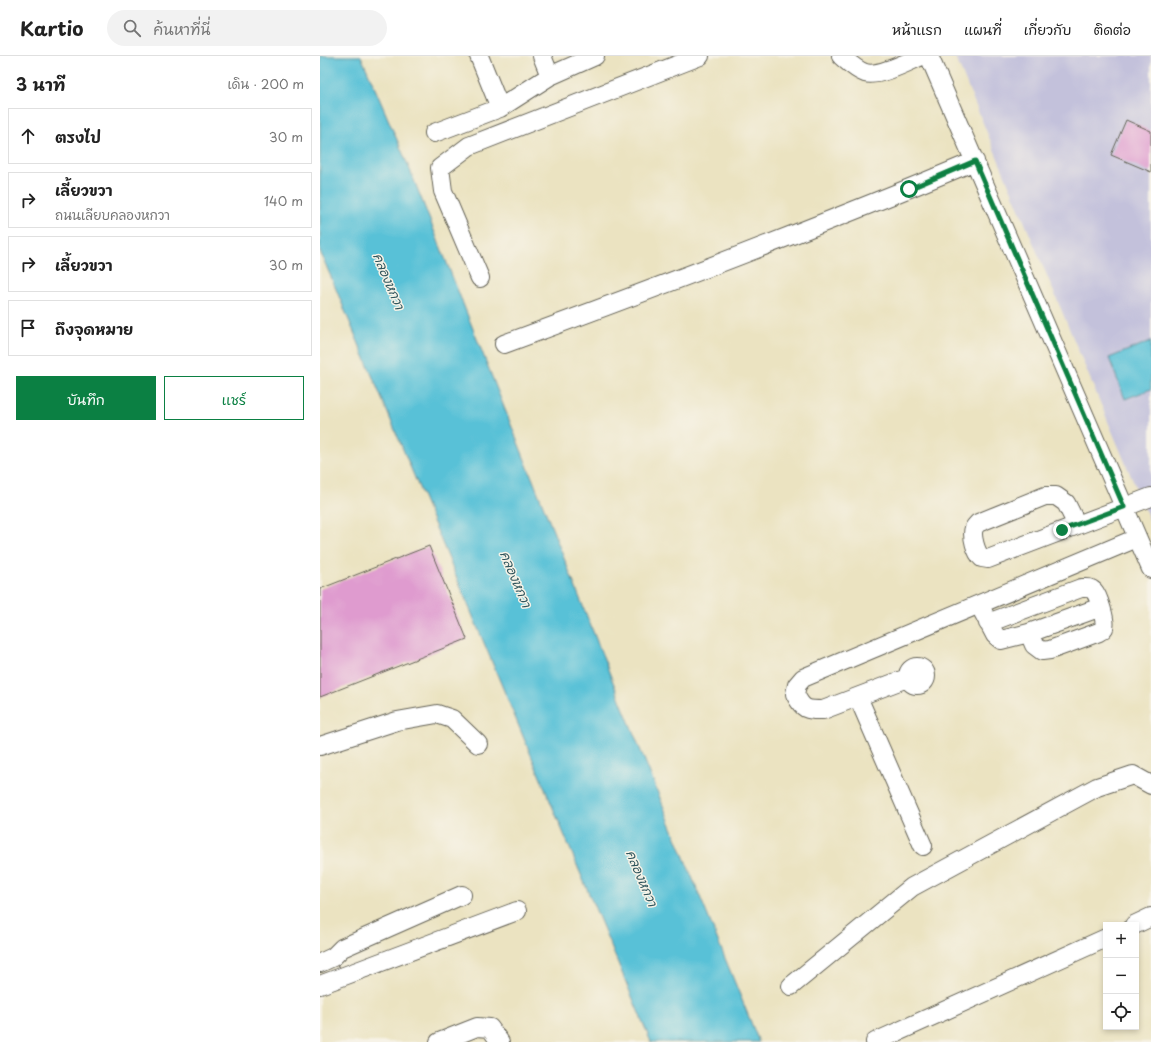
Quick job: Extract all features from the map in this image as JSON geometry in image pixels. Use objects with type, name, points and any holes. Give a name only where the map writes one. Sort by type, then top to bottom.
[{"type":"street","points":[[479,56],[500,108]]},
{"type":"street","points":[[542,56],[550,76]]},
{"type":"street","points":[[480,278],[443,191],[440,168],[469,146],[700,56]]},
{"type":"street","points":[[841,56],[864,73],[879,73],[922,56]]},
{"type":"street","points":[[929,56],[1151,569]]},
{"type":"street","points":[[434,133],[500,108],[550,76],[589,57]]},
{"type":"street","points":[[504,344],[669,283],[882,200],[975,161]]},
{"type":"street","points":[[1077,525],[1066,503],[1056,496],[1045,496],[978,523],[974,528],[974,535],[978,555],[982,558],[988,559],[1151,497]]},
{"type":"street","points":[[908,678],[823,710],[808,710],[800,704],[795,694],[797,685],[803,678],[1137,538]]},
{"type":"street","points":[[980,604],[988,623],[995,635],[1001,640],[1029,633],[1034,645],[1042,651],[1050,650],[1099,632],[1104,628],[1105,621],[1094,591],[1088,588],[1082,588],[988,623]]},
{"type":"street","points":[[858,697],[922,846]]},
{"type":"street","points":[[320,746],[397,720],[437,714],[452,719],[478,744]]},
{"type":"street","points":[[791,986],[912,887],[1097,787],[1133,775],[1151,785]]},
{"type":"street","points":[[320,963],[333,957],[342,948],[462,895]]},
{"type":"street","points":[[320,985],[517,911]]},
{"type":"street","points":[[1139,923],[1151,917]]},
{"type":"street","points":[[875,1042],[894,1037],[1103,939]]},
{"type":"street","points":[[439,1042],[477,1028],[490,1028],[500,1042]]},
{"type":"shaded area","points":[[955,56],[1151,56],[1151,524]]},
{"type":"water","name":"คลองหกวา","points":[[320,56],[361,56],[410,170],[619,697],[759,1042],[651,1042],[320,251]]},
{"type":"water","points":[[1151,341],[1151,389],[1125,399],[1109,358]]},
{"type":"building","points":[[1126,120],[1151,131],[1151,172],[1111,155]]},
{"type":"building","points":[[429,546],[467,639],[320,697],[320,589]]},
{"type":"route","points":[[909,189],[975,161],[1124,507],[1062,530]]}]
